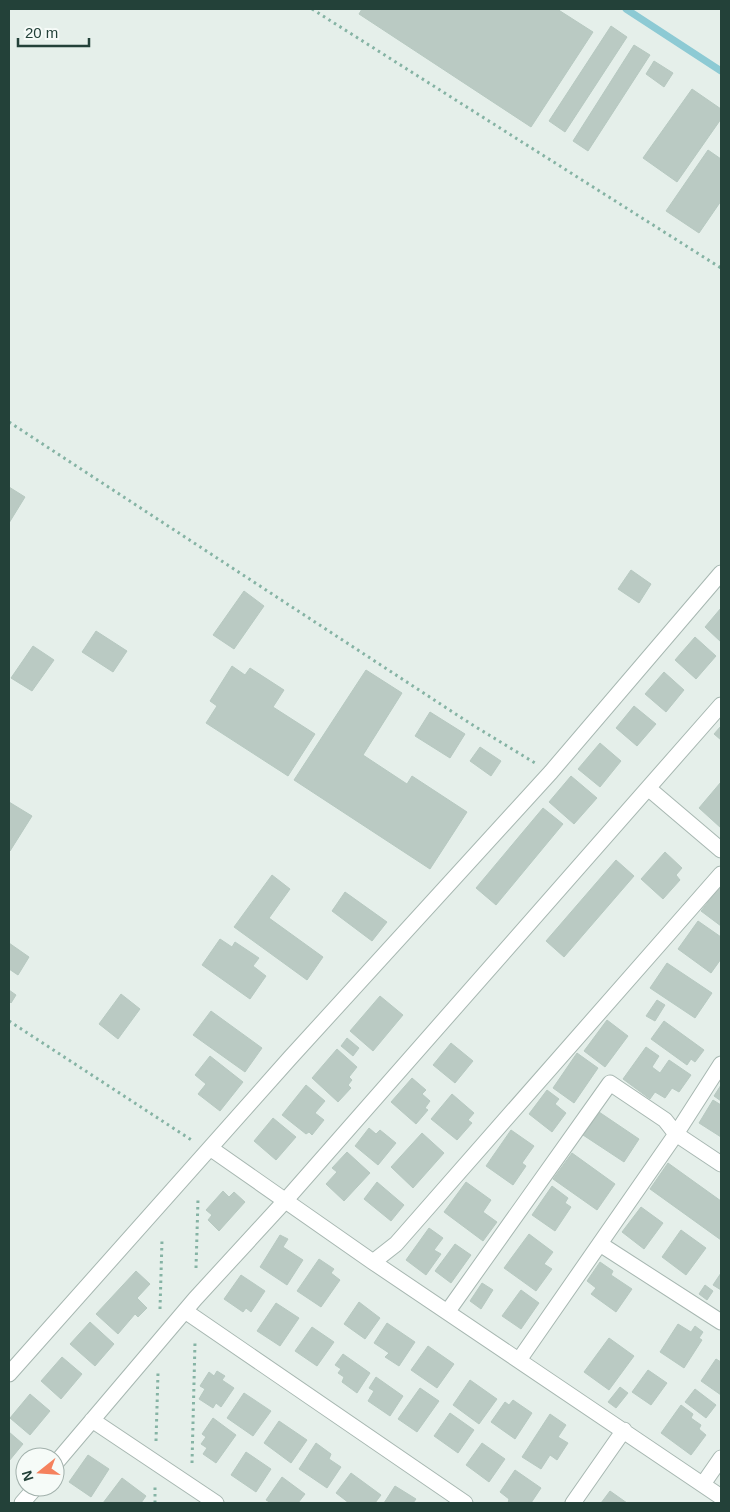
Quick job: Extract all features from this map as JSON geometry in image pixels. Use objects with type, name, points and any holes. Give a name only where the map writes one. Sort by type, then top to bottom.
[{"type":"street","points":[[9,1374],[290,1058],[551,772],[721,573]]},
{"type":"street","points":[[65,1452],[92,1420],[190,1314],[196,1299],[285,1201],[721,705]]},
{"type":"street","points":[[648,788],[721,850]]},
{"type":"street","points":[[373,1262],[396,1244],[721,874]]},
{"type":"street","points":[[519,1360],[676,1134],[721,1064]]},
{"type":"street","points":[[448,1311],[610,1083],[665,1120],[676,1134],[721,1164]]},
{"type":"street","points":[[210,1148],[373,1262],[721,1497]]},
{"type":"street","points":[[600,1244],[721,1322]]},
{"type":"street","points":[[190,1314],[465,1503]]},
{"type":"street","points":[[92,1420],[216,1503]]},
{"type":"street","points":[[573,1503],[624,1430]]},
{"type":"street","points":[[703,1484],[721,1458]]},
{"type":"path","points":[[312,9],[721,268]]},
{"type":"path","points":[[9,422],[471,724],[551,772]]},
{"type":"path","points":[[9,1021],[196,1142],[210,1148]]},
{"type":"path","points":[[196,1299],[198,1199]]},
{"type":"path","points":[[190,1314],[191,1487]]},
{"type":"building","points":[[362,9],[557,9],[593,32],[531,127],[359,14]]},
{"type":"building","points":[[611,26],[627,37],[565,132],[549,121]]},
{"type":"building","points":[[634,45],[650,55],[588,151],[573,141]]},
{"type":"building","points":[[654,61],[673,73],[664,87],[646,74]]},
{"type":"building","points":[[692,89],[721,109],[721,119],[677,182],[643,158]]},
{"type":"building","points":[[708,150],[721,159],[721,201],[699,233],[666,211]]},
{"type":"building","points":[[9,487],[25,497],[9,523]]},
{"type":"building","points":[[631,570],[651,584],[639,603],[618,589]]},
{"type":"building","points":[[244,591],[264,606],[234,649],[213,635]]},
{"type":"building","points":[[721,608],[721,642],[705,627]]},
{"type":"building","points":[[96,631],[127,651],[113,672],[82,652]]},
{"type":"building","points":[[695,637],[716,656],[696,679],[675,660]]},
{"type":"building","points":[[33,646],[54,660],[32,691],[11,678]]},
{"type":"building","points":[[232,666],[245,675],[250,668],[284,690],[273,707],[315,734],[288,776],[206,723],[217,706],[210,701]]},
{"type":"building","points":[[366,670],[402,693],[363,755],[407,784],[412,776],[467,812],[430,869],[294,780]]},
{"type":"building","points":[[664,672],[684,690],[666,712],[645,694]]},
{"type":"building","points":[[634,706],[656,724],[637,746],[616,728]]},
{"type":"building","points":[[430,712],[465,734],[450,758],[415,736]]},
{"type":"building","points":[[721,726],[721,740],[714,734]]},
{"type":"building","points":[[600,743],[621,761],[600,787],[578,769]]},
{"type":"building","points":[[480,747],[501,761],[491,776],[470,761]]},
{"type":"building","points":[[571,776],[597,798],[574,824],[549,802]]},
{"type":"building","points":[[721,782],[721,828],[699,808]]},
{"type":"building","points":[[9,802],[32,816],[10,851],[9,850]]},
{"type":"building","points":[[543,808],[563,824],[496,905],[476,888]]},
{"type":"building","points":[[665,852],[682,868],[676,875],[680,880],[663,899],[641,879]]},
{"type":"building","points":[[616,860],[634,876],[564,957],[546,941]]},
{"type":"building","points":[[272,875],[290,889],[269,918],[323,957],[307,980],[234,927]]},
{"type":"building","points":[[719,888],[721,890],[721,926],[701,911]]},
{"type":"building","points":[[345,892],[387,922],[372,941],[332,911]]},
{"type":"building","points":[[698,921],[721,937],[721,959],[711,973],[678,949]]},
{"type":"building","points":[[220,939],[232,947],[235,942],[259,958],[253,966],[266,976],[250,999],[202,965]]},
{"type":"building","points":[[9,943],[29,957],[18,975],[9,969]]},
{"type":"building","points":[[667,963],[712,993],[695,1018],[650,988]]},
{"type":"building","points":[[9,990],[16,995],[11,1003],[9,1001]]},
{"type":"building","points":[[121,994],[140,1009],[118,1039],[99,1024]]},
{"type":"building","points":[[380,996],[403,1015],[373,1051],[350,1031]]},
{"type":"building","points":[[657,1000],[665,1005],[655,1021],[646,1016]]},
{"type":"building","points":[[211,1011],[262,1048],[245,1072],[193,1035]]},
{"type":"building","points":[[607,1020],[628,1036],[605,1067],[584,1051]]},
{"type":"building","points":[[664,1021],[704,1050],[695,1062],[691,1059],[687,1065],[651,1039]]},
{"type":"building","points":[[347,1038],[359,1048],[353,1056],[341,1046]]},
{"type":"building","points":[[451,1043],[473,1061],[455,1083],[433,1065]]},
{"type":"building","points":[[646,1047],[659,1056],[652,1067],[660,1073],[669,1060],[691,1075],[679,1092],[672,1088],[665,1098],[655,1092],[650,1099],[623,1079]]},
{"type":"building","points":[[337,1049],[357,1067],[349,1077],[352,1080],[348,1085],[351,1088],[338,1102],[312,1078]]},
{"type":"building","points":[[577,1053],[598,1068],[574,1103],[553,1088]]},
{"type":"building","points":[[210,1056],[243,1082],[220,1111],[198,1094],[206,1084],[195,1075]]},
{"type":"building","points":[[412,1078],[426,1090],[422,1094],[430,1101],[425,1108],[428,1110],[416,1124],[391,1102]]},
{"type":"building","points":[[306,1085],[325,1101],[315,1113],[324,1120],[312,1135],[309,1132],[306,1134],[282,1115]]},
{"type":"building","points":[[721,1085],[721,1101],[714,1096]]},
{"type":"building","points":[[547,1090],[559,1099],[555,1104],[566,1113],[552,1132],[529,1114]]},
{"type":"building","points":[[452,1094],[474,1113],[468,1120],[472,1123],[457,1140],[431,1119]]},
{"type":"building","points":[[713,1100],[721,1105],[721,1137],[699,1123]]},
{"type":"building","points":[[599,1112],[639,1139],[624,1162],[583,1135]]},
{"type":"building","points":[[273,1118],[296,1137],[276,1160],[254,1141]]},
{"type":"building","points":[[369,1128],[376,1134],[380,1130],[396,1143],[378,1165],[355,1146]]},
{"type":"building","points":[[511,1130],[534,1146],[522,1163],[526,1166],[513,1185],[486,1166]]},
{"type":"building","points":[[422,1133],[444,1153],[413,1188],[391,1167]]},
{"type":"building","points":[[347,1152],[370,1173],[344,1201],[326,1184],[337,1172],[332,1168]]},
{"type":"building","points":[[572,1153],[615,1184],[597,1210],[553,1179]]},
{"type":"building","points":[[668,1163],[721,1201],[721,1240],[650,1189]]},
{"type":"building","points":[[377,1182],[404,1205],[391,1221],[364,1199]]},
{"type":"building","points":[[466,1182],[491,1200],[483,1212],[497,1222],[483,1241],[444,1212]]},
{"type":"building","points":[[552,1186],[568,1198],[565,1203],[571,1207],[555,1231],[532,1215]]},
{"type":"building","points":[[223,1191],[229,1197],[234,1192],[245,1202],[219,1231],[208,1220],[212,1215],[206,1210]]},
{"type":"building","points":[[641,1207],[663,1223],[644,1249],[622,1232]]},
{"type":"building","points":[[429,1228],[443,1238],[434,1250],[441,1254],[426,1275],[406,1260]]},
{"type":"building","points":[[681,1230],[706,1248],[686,1275],[662,1257]]},
{"type":"building","points":[[529,1234],[553,1252],[544,1264],[552,1269],[536,1291],[504,1268]]},
{"type":"building","points":[[280,1235],[288,1239],[283,1247],[303,1260],[287,1285],[260,1267]]},
{"type":"building","points":[[455,1244],[471,1255],[451,1283],[435,1271]]},
{"type":"building","points":[[319,1259],[334,1269],[331,1273],[340,1280],[321,1307],[297,1291]]},
{"type":"building","points":[[600,1262],[613,1271],[611,1275],[632,1289],[616,1312],[591,1294],[596,1288],[587,1281]]},
{"type":"building","points":[[136,1271],[150,1284],[137,1298],[147,1308],[138,1317],[135,1314],[118,1334],[96,1314]]},
{"type":"building","points":[[721,1273],[721,1290],[713,1285]]},
{"type":"building","points":[[241,1275],[265,1291],[251,1312],[246,1308],[243,1312],[224,1299]]},
{"type":"building","points":[[482,1283],[493,1290],[481,1309],[470,1301]]},
{"type":"building","points":[[705,1285],[713,1291],[707,1300],[699,1294]]},
{"type":"building","points":[[521,1290],[539,1303],[521,1329],[502,1316]]},
{"type":"building","points":[[359,1302],[380,1318],[365,1339],[344,1324]]},
{"type":"building","points":[[276,1303],[299,1318],[280,1346],[257,1331]]},
{"type":"building","points":[[90,1322],[114,1344],[95,1366],[70,1344]]},
{"type":"building","points":[[387,1323],[415,1342],[399,1366],[385,1357],[389,1353],[374,1343]]},
{"type":"building","points":[[678,1324],[691,1332],[695,1326],[703,1332],[699,1338],[702,1340],[684,1368],[660,1352]]},
{"type":"building","points":[[312,1327],[334,1342],[317,1366],[295,1351]]},
{"type":"building","points":[[609,1338],[634,1356],[609,1390],[584,1372]]},
{"type":"building","points":[[428,1346],[454,1364],[437,1388],[411,1370]]},
{"type":"building","points":[[343,1354],[370,1373],[357,1393],[342,1382],[344,1377],[338,1373],[341,1369],[335,1365]]},
{"type":"building","points":[[62,1357],[82,1374],[61,1399],[41,1381]]},
{"type":"building","points":[[716,1359],[721,1362],[721,1395],[701,1381]]},
{"type":"building","points":[[648,1370],[667,1383],[651,1405],[632,1392]]},
{"type":"building","points":[[217,1371],[225,1376],[222,1380],[234,1388],[221,1407],[216,1403],[213,1408],[199,1399],[205,1389],[200,1386],[209,1372],[214,1376]]},
{"type":"building","points":[[376,1377],[403,1396],[390,1416],[368,1401],[374,1391],[369,1388]]},
{"type":"building","points":[[470,1380],[497,1399],[479,1424],[453,1405]]},
{"type":"building","points":[[620,1387],[628,1393],[616,1408],[608,1402]]},
{"type":"building","points":[[420,1388],[439,1401],[417,1432],[398,1419]]},
{"type":"building","points":[[695,1389],[716,1405],[706,1418],[685,1402]]},
{"type":"building","points":[[244,1393],[271,1411],[253,1436],[227,1418]]},
{"type":"building","points":[[30,1394],[50,1411],[30,1435],[10,1418]]},
{"type":"building","points":[[513,1400],[532,1413],[515,1439],[491,1422],[505,1402],[509,1405]]},
{"type":"building","points":[[681,1405],[693,1414],[691,1418],[701,1425],[699,1429],[706,1435],[691,1455],[661,1433]]},
{"type":"building","points":[[450,1413],[474,1430],[458,1453],[434,1436]]},
{"type":"building","points":[[550,1414],[566,1425],[558,1437],[568,1443],[557,1460],[550,1455],[541,1469],[522,1457]]},
{"type":"building","points":[[213,1418],[236,1435],[216,1463],[203,1454],[207,1448],[201,1444],[206,1437],[202,1434]]},
{"type":"building","points":[[279,1421],[307,1440],[291,1463],[264,1443]]},
{"type":"building","points":[[9,1432],[23,1444],[21,1447],[15,1447],[15,1454],[9,1461]]},
{"type":"building","points":[[316,1443],[331,1454],[329,1459],[341,1467],[327,1488],[299,1469]]},
{"type":"building","points":[[482,1443],[505,1459],[489,1482],[466,1465]]},
{"type":"building","points":[[246,1452],[271,1469],[256,1492],[231,1475]]},
{"type":"building","points":[[88,1455],[109,1469],[91,1497],[69,1482]]},
{"type":"building","points":[[515,1470],[541,1488],[531,1503],[508,1503],[509,1499],[500,1492]]},
{"type":"building","points":[[351,1473],[381,1495],[375,1503],[349,1503],[336,1493]]},
{"type":"building","points":[[282,1477],[305,1494],[298,1503],[271,1503],[266,1500]]},
{"type":"building","points":[[122,1478],[146,1496],[141,1503],[103,1503]]},
{"type":"building","points":[[395,1486],[416,1499],[413,1503],[384,1503]]},
{"type":"building","points":[[610,1491],[627,1503],[601,1503]]},
{"type":"waterway","points":[[626,9],[721,71]]}]
